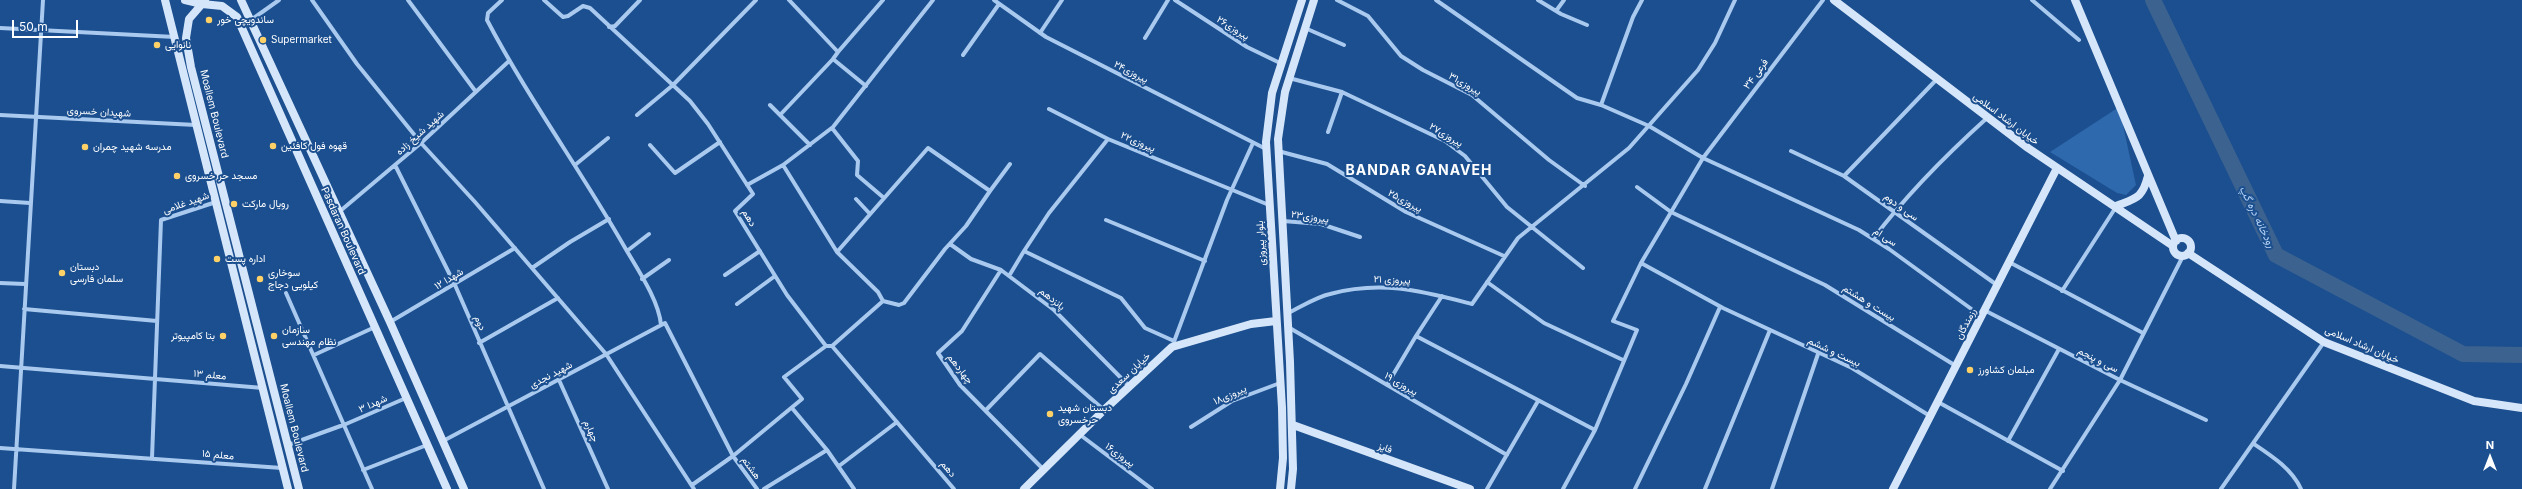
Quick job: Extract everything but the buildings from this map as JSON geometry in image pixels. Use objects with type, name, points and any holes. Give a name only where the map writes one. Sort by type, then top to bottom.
[{"type":"main road","name":"Moallem Boulevard","points":[[165,0],[189,74],[299,489]]},
{"type":"main road","name":"Pasdaran Boulevard","points":[[185,0],[222,6],[237,17],[447,489]]},
{"type":"main road","name":"Pasdaran Boulevard","points":[[241,0],[390,322],[464,489]]},
{"type":"main road","name":"بلوار پیروزی","points":[[1280,489],[1283,458],[1280,383],[1266,149],[1272,93],[1280,63],[1302,0]]},
{"type":"main road","points":[[1291,489],[1293,426],[1281,221],[1278,151],[1279,122],[1288,78],[1314,0]]},
{"type":"main road","name":"خیابان ارشاد اسلامی","points":[[1834,0],[1988,118],[2057,168],[2174,243],[2174,251],[2186,254],[2324,342],[2474,401],[2522,408]]},
{"type":"main road","points":[[2075,0],[2148,176],[2174,243],[2186,239],[2190,243],[2186,254]]},
{"type":"main road","name":"Moallem Boulevard","points":[[204,2],[189,19],[186,38],[189,74],[197,125],[288,489]]},
{"type":"main road","points":[[258,66],[269,61]]},
{"type":"main road","name":"رزمندگان","points":[[1893,489],[2057,168]]},
{"type":"main road","points":[[2116,206],[2137,198],[2144,192],[2148,176]]},
{"type":"main road","name":"خیابان سعدی","points":[[1024,489],[1078,434],[1173,344],[1251,324],[1276,321]]},
{"type":"main road","points":[[1279,363],[1290,362]]},
{"type":"main road","name":"فایز","points":[[1293,426],[1470,489]]},
{"type":"street","points":[[14,489],[43,0]]},
{"type":"street","points":[[250,20],[279,0]]},
{"type":"street","points":[[312,0],[357,64],[421,143],[515,248],[606,354],[693,487],[802,399],[784,377],[826,346],[832,346],[883,300]]},
{"type":"street","points":[[408,0],[476,92]]},
{"type":"street","name":"هشتم","points":[[502,0],[488,13],[487,20],[509,61],[627,251],[663,324],[733,456],[757,489]]},
{"type":"street","points":[[544,0],[563,17],[568,16],[583,6],[590,8],[690,102],[720,142],[747,185],[783,165],[832,128],[933,0]]},
{"type":"street","points":[[609,27],[615,26],[640,0]]},
{"type":"street","points":[[637,114],[673,85],[756,0]]},
{"type":"street","points":[[789,0],[838,52]]},
{"type":"street","points":[[780,115],[834,59],[838,52],[882,0]]},
{"type":"street","name":"پیروزی۲۴","points":[[994,0],[1040,33],[1266,149]]},
{"type":"street","points":[[1040,33],[1062,0]]},
{"type":"street","points":[[1145,38],[1168,0]]},
{"type":"street","name":"پیروزی۳۱","points":[[1337,0],[1368,16],[1401,56],[1472,95],[1549,160],[1585,186]]},
{"type":"street","name":"سی ام","points":[[1436,0],[1577,98],[1601,105],[1648,126],[1703,158],[1859,230],[1982,313]]},
{"type":"street","points":[[1538,0],[1556,11],[1588,25]]},
{"type":"street","points":[[1556,11],[1564,0]]},
{"type":"street","points":[[1601,105],[1633,17],[1642,0]]},
{"type":"street","points":[[1563,489],[1595,430],[1623,360],[1544,323],[1487,282],[1518,238],[1585,186],[1629,148],[1698,70],[1715,43],[1735,0]]},
{"type":"street","name":"فرعی ۳۴","points":[[1623,360],[1637,330],[1613,321],[1641,263],[1703,158],[1823,0]]},
{"type":"street","points":[[2032,0],[2079,40]]},
{"type":"street","name":"پیروزی۲۶","points":[[1178,1],[1247,47],[1280,63]]},
{"type":"street","points":[[963,55],[999,4]]},
{"type":"street","points":[[0,28],[176,37]]},
{"type":"street","points":[[1304,28],[1344,45]]},
{"type":"street","points":[[834,59],[866,86]]},
{"type":"street","name":"شهید شیخ زاده","points":[[339,213],[421,143],[509,61]]},
{"type":"street","name":"پیروزی۲۷","points":[[1288,78],[1342,92],[1450,145],[1465,156],[1508,207],[1584,268]]},
{"type":"street","points":[[1844,176],[1937,79]]},
{"type":"street","points":[[1328,132],[1342,92]]},
{"type":"street","points":[[770,105],[810,145]]},
{"type":"street","points":[[1049,109],[1108,139]]},
{"type":"street","name":"شهیدان خسروی","points":[[0,115],[197,125]]},
{"type":"street","points":[[1873,239],[1894,211],[1946,156],[1988,118]]},
{"type":"street","points":[[832,128],[858,161],[857,176],[884,198]]},
{"type":"street","points":[[575,165],[608,138]]},
{"type":"street","name":"پیروزی۲۲","points":[[1008,276],[1054,206],[1108,139],[1269,205]]},
{"type":"street","points":[[650,145],[675,173],[720,142]]},
{"type":"street","points":[[1024,251],[1121,298],[1145,328],[1173,344],[1232,191],[1253,143]]},
{"type":"street","points":[[837,252],[928,148],[990,191]]},
{"type":"street","name":"پیروزی۲۵","points":[[1278,151],[1327,164],[1406,212],[1504,256]]},
{"type":"street","name":"سی و دوم","points":[[1790,151],[1844,176],[1997,285]]},
{"type":"street","points":[[783,165],[837,252],[878,292],[883,300],[899,304],[904,303],[966,226],[1010,164]]},
{"type":"street","name":"دوم","points":[[395,165],[455,285],[544,489]]},
{"type":"street","name":"دهم","points":[[747,185],[753,194],[735,211],[787,295],[826,346]]},
{"type":"street","name":"بیست و هشتم","points":[[1637,187],[1671,212],[1772,258],[1825,285],[1956,366]]},
{"type":"street","points":[[856,199],[870,214]]},
{"type":"street","points":[[0,201],[30,203]]},
{"type":"street","name":"شهید غلامی","points":[[157,321],[161,220],[216,201]]},
{"type":"street","points":[[2062,291],[2116,206]]},
{"type":"street","points":[[532,268],[570,242],[609,220]]},
{"type":"street","points":[[1106,220],[1205,260]]},
{"type":"street","name":"پیروزی۲۳","points":[[1281,221],[1321,224],[1360,236]]},
{"type":"street","points":[[627,251],[649,234]]},
{"type":"street","name":"پانزدهم","points":[[950,244],[971,259],[1001,270],[1054,310],[1129,386]]},
{"type":"street","name":"شهدا ۱۲","points":[[390,322],[455,285],[515,248]]},
{"type":"street","points":[[725,275],[760,251]]},
{"type":"street","points":[[2050,489],[2063,471],[2120,380],[2143,333],[2186,254]]},
{"type":"street","points":[[642,279],[669,260]]},
{"type":"street","points":[[2008,262],[2143,333]]},
{"type":"street","name":"بیست و ششم","points":[[1641,263],[1720,307],[1818,354],[1852,368],[1930,416]]},
{"type":"street","name":"چهاردهم","points":[[1001,270],[962,331],[938,353],[960,385],[987,409],[1043,469]]},
{"type":"street","points":[[737,304],[775,276]]},
{"type":"street","name":"پیروزی ۲۱","points":[[1287,314],[1328,294],[1366,287],[1415,289],[1472,304],[1487,282]]},
{"type":"street","points":[[0,283],[25,284]]},
{"type":"street","points":[[286,293],[346,424],[363,470],[372,489]]},
{"type":"street","points":[[1387,385],[1442,296]]},
{"type":"street","points":[[479,343],[558,298]]},
{"type":"street","points":[[1635,489],[1686,384],[1720,307]]},
{"type":"street","points":[[24,309],[157,321],[152,458]]},
{"type":"street","name":"سی و پنجم","points":[[1982,313],[2206,420]]},
{"type":"street","name":"شهید نجدی","points":[[443,441],[663,324]]},
{"type":"street","points":[[314,355],[376,327]]},
{"type":"street","name":"پیروزی ۱۹","points":[[1288,327],[1507,455]]},
{"type":"street","points":[[1705,489],[1770,330]]},
{"type":"street","points":[[1416,336],[1595,430]]},
{"type":"street","points":[[2221,489],[2254,444],[2324,342]]},
{"type":"street","name":"دهم","points":[[832,346],[954,489]]},
{"type":"street","points":[[2008,441],[2059,349]]},
{"type":"street","points":[[987,409],[1040,354],[1104,410]]},
{"type":"street","points":[[1772,489],[1818,354]]},
{"type":"street","name":"معلم ۱۳","points":[[0,366],[263,388]]},
{"type":"street","name":"چهارم","points":[[559,380],[608,489]]},
{"type":"street","name":"پیروزی۱۸","points":[[1191,427],[1232,401],[1280,383]]},
{"type":"street","name":"شهدا ۳","points":[[287,445],[346,424],[406,398]]},
{"type":"street","points":[[1487,489],[1538,401]]},
{"type":"street","points":[[1937,402],[2063,471]]},
{"type":"street","points":[[792,408],[827,450],[854,489]]},
{"type":"street","points":[[839,466],[897,422]]},
{"type":"street","name":"پیروزی۱۶","points":[[1078,434],[1152,489]]},
{"type":"street","points":[[2254,444],[2278,460],[2297,481],[2301,489]]},
{"type":"street","points":[[363,470],[427,445]]},
{"type":"street","name":"معلم ۱۵","points":[[0,448],[282,468]]},
{"type":"street","points":[[764,489],[827,450]]},
{"type":"shaded area","points":[[2119,107],[2136,185],[2126,195],[2117,193],[2050,152]]},
{"type":"waterway","name":"رودخانه دره گپ","points":[[2153,0],[2276,255],[2463,354],[2522,355]]},
{"type":"place","name":"ساندویچی خور","points":[[209,20]]},
{"type":"place","name":"Supermarket","points":[[263,40]]},
{"type":"place","name":"نانوایی","points":[[157,45]]},
{"type":"place","name":"قهوه فول کافئین","points":[[273,146]]},
{"type":"place","name":"مدرسه شهید چمران","points":[[85,147]]},
{"type":"place","name":"مسجد حر خسروی","points":[[177,176]]},
{"type":"place","name":"رویال مارکت","points":[[234,204]]},
{"type":"place","name":"اداره پست","points":[[217,259]]},
{"type":"place","name":"دبستان سلمان فارسی","points":[[62,273]]},
{"type":"place","name":"سوخاری کیلویی دجاج","points":[[260,279]]},
{"type":"place","name":"بتا کامپیوتر","points":[[223,336]]},
{"type":"place","name":"سازمان نظام مهندسی","points":[[274,336]]},
{"type":"place","name":"مبلمان کشاورز","points":[[1970,370]]},
{"type":"place","name":"دبستان شهید حرخسروی","points":[[1050,414]]},
{"type":"district","name":"BANDAR GANAVEH","points":[[1419,171]]}]
